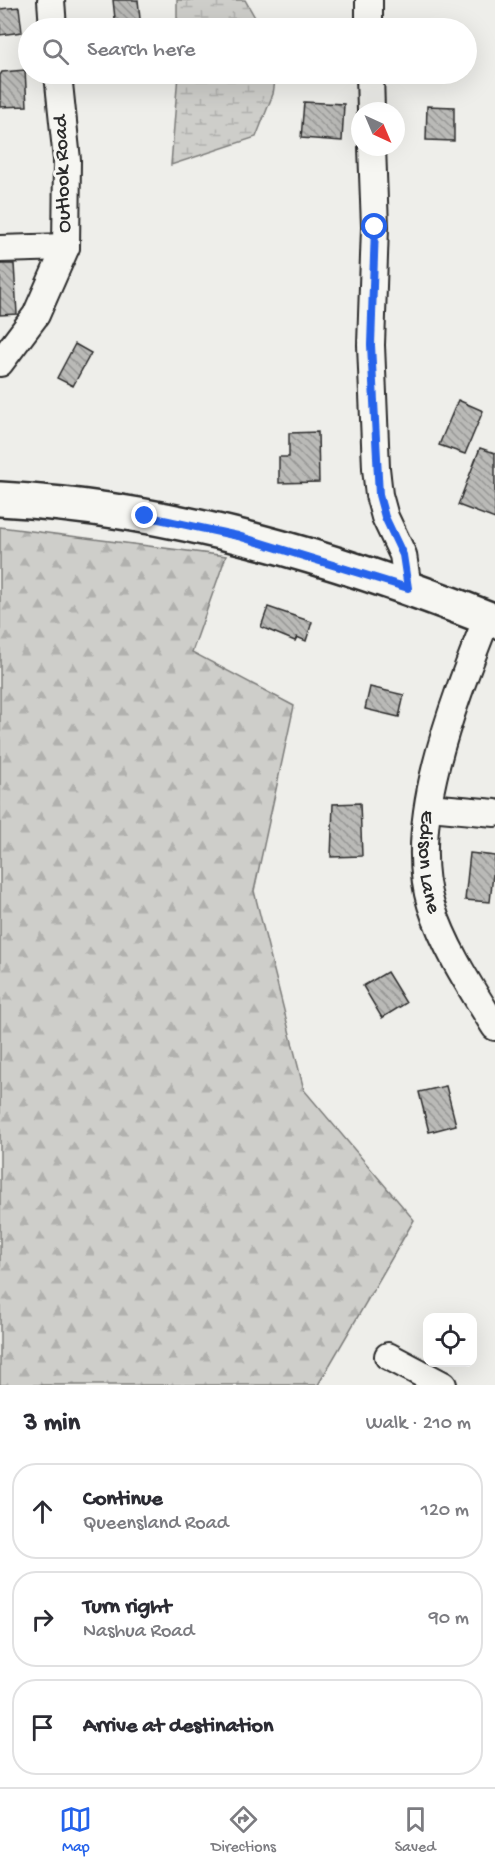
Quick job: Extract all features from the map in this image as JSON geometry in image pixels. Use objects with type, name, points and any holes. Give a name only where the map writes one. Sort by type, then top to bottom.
[{"type":"main road","points":[[0,500],[99,508],[191,525],[278,547],[408,588],[491,620]]},
{"type":"street","points":[[51,0],[52,18]]},
{"type":"street","points":[[369,0],[369,18]]},
{"type":"street","name":"Outlook Road","points":[[0,363],[36,315],[66,247],[67,160],[59,84]]},
{"type":"street","points":[[370,84],[371,102]]},
{"type":"street","points":[[372,156],[375,227],[371,345],[376,468],[379,495],[385,517],[403,555],[408,588]]},
{"type":"street","points":[[0,249],[66,247]]},
{"type":"street","name":"Edison Lane","points":[[491,620],[449,718],[429,807],[424,856],[430,903],[448,947],[495,1027]]},
{"type":"street","points":[[429,807],[495,813]]},
{"type":"street","points":[[388,1356],[443,1385]]},
{"type":"green space","points":[[177,0],[245,0],[255,18],[177,18]]},
{"type":"green space","points":[[177,84],[274,84],[273,94],[256,137],[171,165]]},
{"type":"green space","points":[[0,527],[226,556],[192,652],[294,706],[254,891],[304,1090],[414,1220],[318,1385],[0,1385]]},
{"type":"building","points":[[113,0],[138,0],[140,18],[115,18]]},
{"type":"building","points":[[19,7],[18,33],[0,35],[0,9]]},
{"type":"building","points":[[18,71],[18,84],[26,84],[27,106],[0,107],[0,75],[2,72]]},
{"type":"building","points":[[304,102],[344,104],[342,141],[301,138]]},
{"type":"building","points":[[427,106],[454,107],[454,141],[426,140]]},
{"type":"building","points":[[0,264],[14,264],[17,314],[0,315]]},
{"type":"building","points":[[75,344],[91,353],[73,386],[57,378]]},
{"type":"building","points":[[458,400],[483,411],[465,454],[439,445]]},
{"type":"building","points":[[318,432],[319,482],[279,483],[279,457],[289,457],[289,433]]},
{"type":"building","points":[[480,448],[495,453],[495,519],[458,505]]},
{"type":"building","points":[[268,607],[312,622],[306,641],[297,637],[295,641],[261,627]]},
{"type":"building","points":[[370,687],[404,695],[399,717],[365,709]]},
{"type":"building","points":[[360,803],[362,856],[331,857],[333,804]]},
{"type":"building","points":[[470,853],[495,856],[490,902],[465,900]]},
{"type":"building","points":[[387,972],[406,1003],[382,1018],[363,986]]},
{"type":"building","points":[[446,1086],[456,1125],[429,1132],[419,1092]]},
{"type":"route","points":[[145,516],[238,536],[326,561],[408,588],[403,555],[385,517],[379,495],[376,468],[371,345],[375,227]]}]
